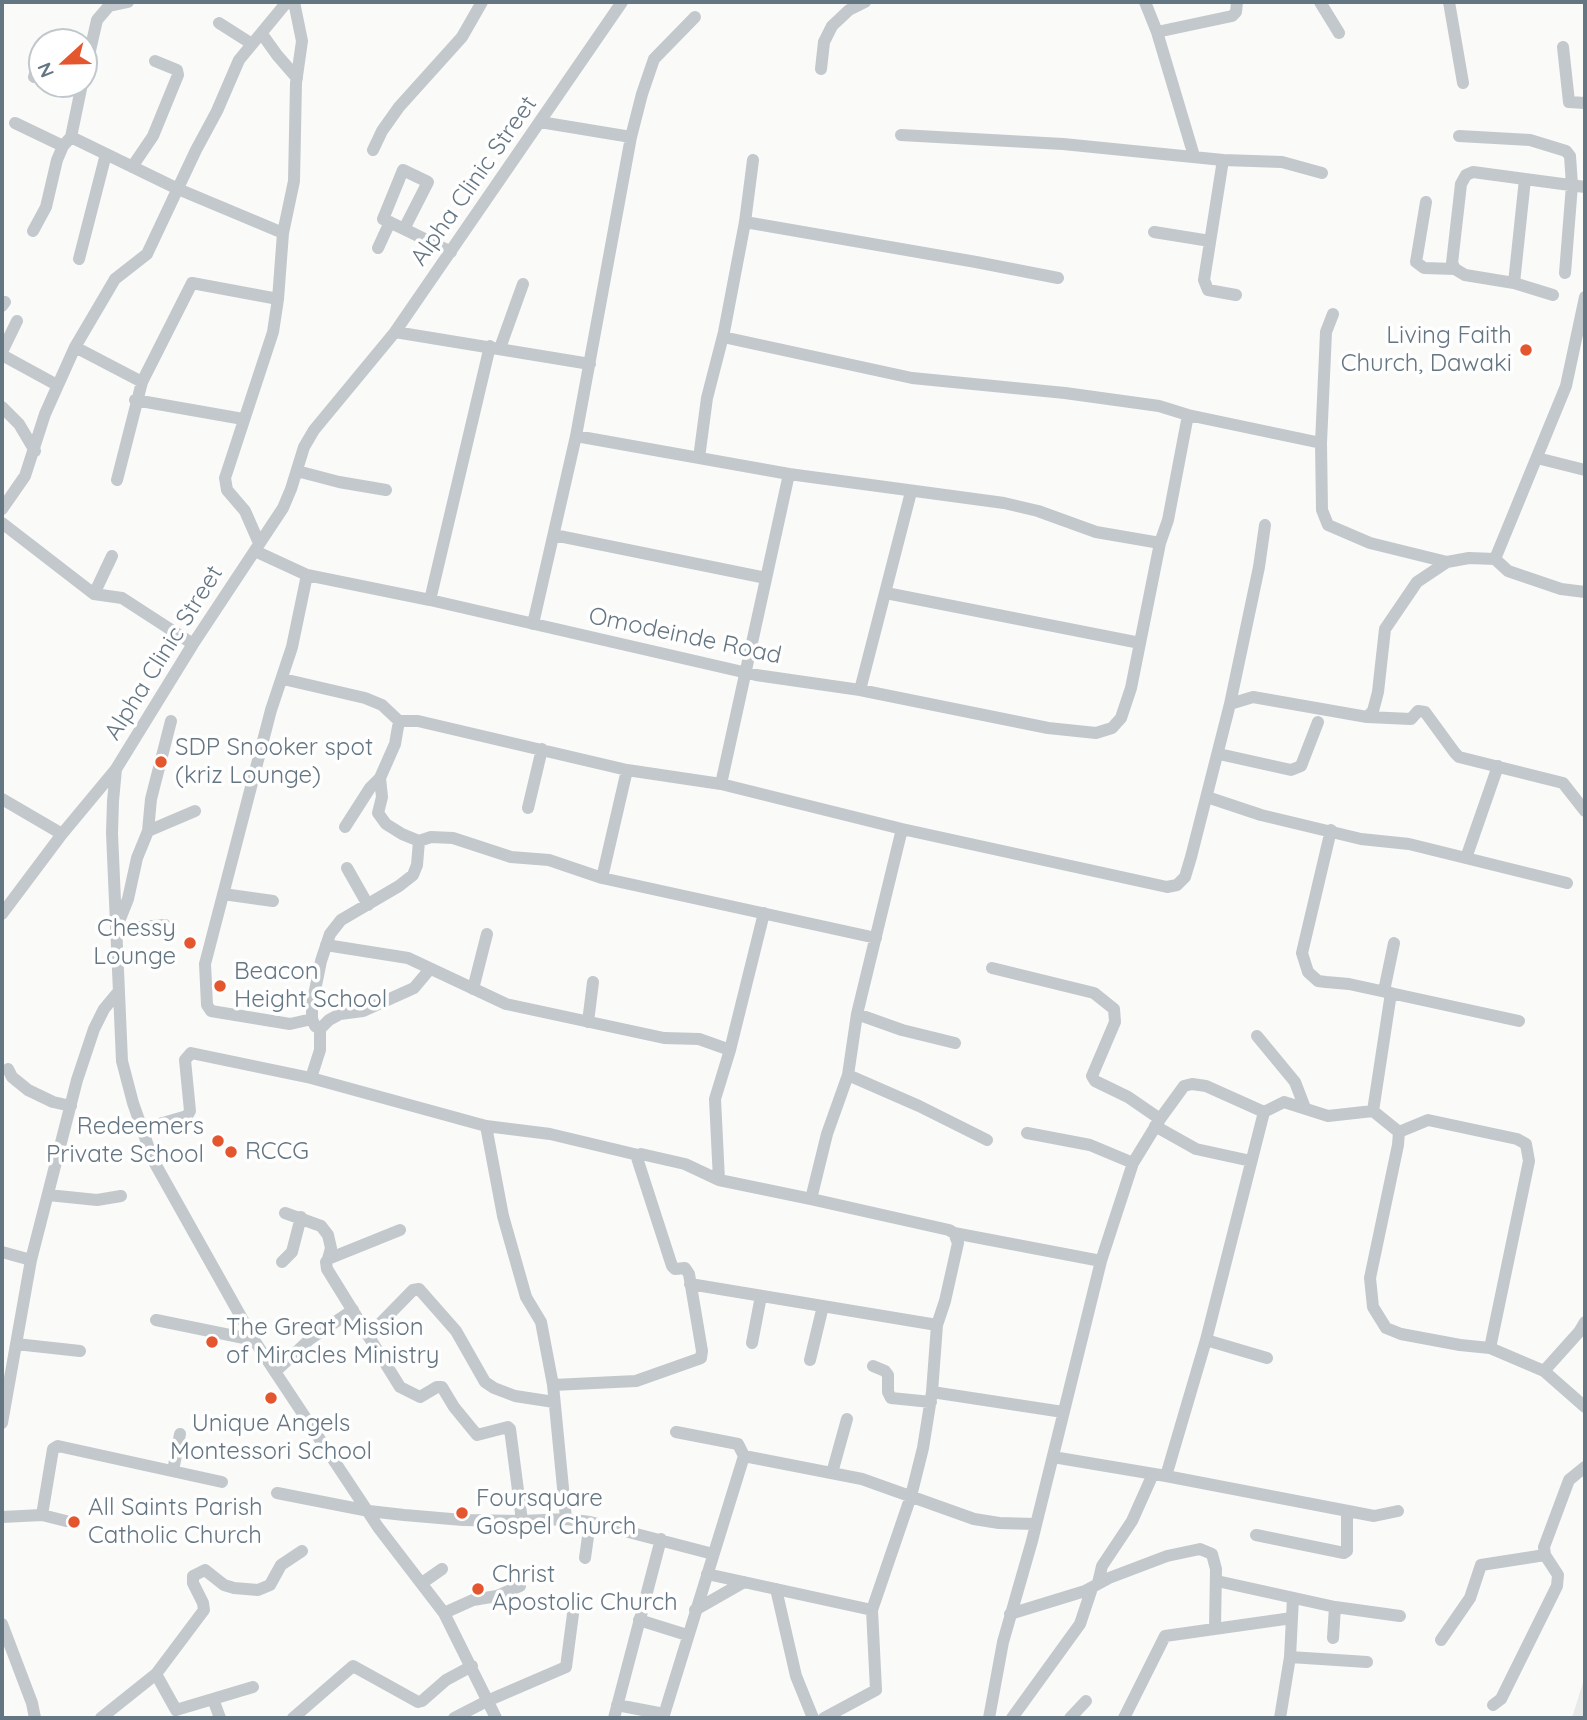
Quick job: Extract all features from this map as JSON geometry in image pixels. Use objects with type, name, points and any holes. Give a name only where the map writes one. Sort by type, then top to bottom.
[{"type":"street","points":[[94,28],[102,12],[109,6],[128,2]]},
{"type":"street","points":[[3,503],[25,476],[45,414],[75,347],[115,279],[147,254],[239,60],[287,2]]},
{"type":"street","points":[[257,547],[245,511],[229,494],[225,478],[270,342],[278,299],[283,233],[294,181],[296,78],[301,51],[294,2]]},
{"type":"street","points":[[373,150],[382,131],[399,107],[462,37],[482,2]]},
{"type":"street","name":"Alpha Clinic Street","points":[[496,1718],[444,1612],[378,1527],[254,1340],[164,1183],[142,1129],[122,1060],[113,853],[116,769],[193,644],[283,508],[304,447],[314,429],[395,332],[622,2]]},
{"type":"street","points":[[821,69],[824,42],[832,26],[849,10],[864,2]]},
{"type":"street","points":[[1145,2],[1194,156]]},
{"type":"street","points":[[1157,33],[1232,16],[1236,12],[1237,2]]},
{"type":"street","points":[[1320,2],[1339,33]]},
{"type":"street","points":[[1449,2],[1463,83]]},
{"type":"street","points":[[276,16],[291,21],[300,32]]},
{"type":"street","points":[[533,624],[576,436],[631,137],[642,94],[654,59],[695,17]]},
{"type":"street","points":[[219,23],[252,44]]},
{"type":"street","points":[[262,34],[296,78]]},
{"type":"street","points":[[1563,47],[1569,102],[1585,103]]},
{"type":"street","points":[[132,167],[153,136],[178,75],[177,70],[155,61]]},
{"type":"street","points":[[33,231],[46,207],[57,160],[67,142],[78,98]]},
{"type":"street","points":[[15,122],[106,155],[283,233]]},
{"type":"street","points":[[540,122],[631,137]]},
{"type":"street","points":[[901,135],[1063,144],[1223,160],[1282,162],[1322,173]]},
{"type":"street","points":[[1459,136],[1530,140],[1566,151],[1570,156],[1572,185],[1564,274]]},
{"type":"street","points":[[79,259],[106,155]]},
{"type":"street","points":[[699,458],[706,398],[723,337],[745,222],[753,160]]},
{"type":"street","points":[[1223,160],[1205,285],[1208,290],[1236,295]]},
{"type":"street","points":[[404,229],[428,182],[403,170],[383,219],[450,252]]},
{"type":"street","points":[[1455,269],[1452,263],[1461,184],[1466,175],[1473,172],[1585,187]]},
{"type":"street","points":[[1514,283],[1525,179]]},
{"type":"street","points":[[1426,202],[1416,262],[1424,268],[1455,269],[1465,275],[1514,283],[1553,295]]},
{"type":"street","points":[[378,248],[390,222]]},
{"type":"street","points":[[745,222],[1058,278]]},
{"type":"street","points":[[1154,232],[1210,242]]},
{"type":"street","points":[[117,480],[135,400],[192,283],[278,299]]},
{"type":"street","points":[[430,600],[495,347],[523,284]]},
{"type":"street","points":[[1495,559],[1570,375],[1585,297]]},
{"type":"street","points":[[1333,314],[1326,332],[1321,443],[1322,510],[1328,525],[1370,543],[1447,562]]},
{"type":"street","points":[[18,321],[2,354],[57,385]]},
{"type":"street","points":[[395,332],[590,364]]},
{"type":"street","points":[[723,337],[912,378],[1065,393],[1159,406],[1188,415],[1321,443]]},
{"type":"street","points":[[75,347],[142,382]]},
{"type":"street","points":[[135,400],[243,419]]},
{"type":"street","points":[[2,407],[19,424],[34,451]]},
{"type":"street","points":[[887,593],[1140,643],[1188,415]]},
{"type":"street","points":[[576,436],[789,474],[1004,503],[1038,511],[1096,532],[1160,542]]},
{"type":"street","points":[[1537,458],[1585,470]]},
{"type":"street","points":[[297,471],[386,491]]},
{"type":"street","points":[[721,784],[789,474]]},
{"type":"street","points":[[860,690],[911,492]]},
{"type":"street","points":[[2,523],[94,594],[122,598],[193,644]]},
{"type":"street","points":[[283,679],[365,698],[382,705],[399,721],[418,722],[627,770],[721,784],[902,829],[1167,887],[1177,885],[1185,877],[1219,754],[1259,567],[1265,524]]},
{"type":"street","points":[[554,534],[766,578]]},
{"type":"street","name":"Omodeinde Road","points":[[257,547],[307,575],[430,600],[776,679],[860,690],[1048,728],[1097,733],[1112,728],[1121,718],[1131,688],[1140,643]]},
{"type":"street","points":[[94,594],[112,556]]},
{"type":"street","points":[[1367,717],[1373,711],[1378,692],[1385,629],[1417,582],[1447,562],[1469,558],[1495,559],[1514,574],[1562,589],[1585,592]]},
{"type":"street","points":[[307,575],[292,647],[271,710],[206,957],[207,1004],[211,1011],[290,1024],[316,1024],[334,1016],[363,1012],[414,988],[430,969]]},
{"type":"street","points":[[1230,704],[1253,697],[1367,717],[1411,719],[1418,712],[1425,712],[1460,757],[1563,783],[1585,811]]},
{"type":"street","points":[[345,827],[370,788],[380,778],[395,744],[399,721]]},
{"type":"street","points":[[165,925],[116,929],[148,831],[151,799],[171,722]]},
{"type":"street","points":[[1219,754],[1292,770],[1301,766],[1318,722]]},
{"type":"street","points":[[528,808],[542,749]]},
{"type":"street","points":[[1466,858],[1497,766]]},
{"type":"street","points":[[4,906],[116,769]]},
{"type":"street","points":[[602,878],[627,770]]},
{"type":"street","points":[[380,778],[382,791],[379,817],[393,829],[419,841],[431,837],[453,838],[511,857],[550,860],[602,878],[876,938]]},
{"type":"street","points":[[1207,797],[1261,816],[1361,839],[1409,844],[1567,883]]},
{"type":"street","points":[[2,799],[62,834]]},
{"type":"street","points":[[148,831],[195,811]]},
{"type":"street","points":[[811,1199],[827,1135],[848,1075],[857,1014],[902,829]]},
{"type":"street","points":[[1331,830],[1302,953],[1308,972],[1318,981],[1387,992],[1519,1021]]},
{"type":"street","points":[[311,1078],[320,1050],[312,1005],[326,945],[335,925],[400,886],[412,875],[417,865],[419,841]]},
{"type":"street","points":[[113,853],[130,884]]},
{"type":"street","points":[[347,868],[368,905]]},
{"type":"street","points":[[223,894],[273,901]]},
{"type":"street","points":[[719,1181],[715,1099],[764,913]]},
{"type":"street","points":[[473,989],[487,934]]},
{"type":"street","points":[[1373,1111],[1394,943]]},
{"type":"street","points":[[326,945],[408,958],[506,1004],[664,1038],[699,1039],[730,1050]]},
{"type":"street","points":[[992,968],[1094,993],[1114,1009],[1115,1022],[1092,1076],[1095,1081],[1128,1097],[1196,1149],[1251,1161]]},
{"type":"street","points":[[588,1022],[593,982]]},
{"type":"street","points":[[2,1423],[31,1260],[71,1106],[94,1029],[104,1009],[119,990]]},
{"type":"street","points":[[857,1014],[902,1030],[955,1043]]},
{"type":"street","points":[[1257,1037],[1295,1082],[1305,1108]]},
{"type":"street","points":[[142,1129],[187,1116],[190,1111],[185,1060],[191,1053],[311,1078],[486,1126],[550,1133],[685,1164],[719,1181],[811,1199],[954,1233],[1101,1261]]},
{"type":"street","points":[[8,1069],[19,1084],[28,1090],[46,1099],[71,1106]]},
{"type":"street","points":[[848,1075],[988,1140]]},
{"type":"street","points":[[989,1718],[1010,1614],[1053,1457],[1101,1261],[1133,1163],[1184,1086],[1206,1086],[1264,1112]]},
{"type":"street","points":[[1013,1718],[1080,1624],[1102,1566],[1160,1475],[1206,1340],[1264,1112],[1284,1102],[1328,1116],[1373,1111],[1399,1132]]},
{"type":"street","points":[[1399,1132],[1428,1120],[1517,1139],[1526,1144],[1529,1161],[1490,1348]]},
{"type":"street","points":[[486,1126],[503,1216],[526,1297],[541,1322],[553,1385],[566,1519]]},
{"type":"street","points":[[1399,1132],[1370,1278],[1373,1307],[1386,1328],[1401,1334],[1490,1348],[1544,1371],[1585,1407]]},
{"type":"street","points":[[1027,1133],[1090,1145],[1133,1163]]},
{"type":"street","points":[[553,1385],[636,1381],[699,1360],[702,1351],[688,1270],[671,1266],[638,1155]]},
{"type":"street","points":[[48,1195],[97,1200],[121,1196]]},
{"type":"street","points":[[285,1213],[321,1226],[328,1235],[331,1248],[326,1262],[327,1269],[400,1387],[420,1397],[442,1387],[477,1435],[510,1429],[522,1521]]},
{"type":"street","points":[[282,1262],[292,1252],[301,1217]]},
{"type":"street","points":[[328,1259],[400,1230]]},
{"type":"street","points":[[824,1718],[876,1690],[872,1610],[911,1496],[923,1448],[931,1397],[937,1325],[958,1243],[954,1233]]},
{"type":"street","points":[[2,1252],[31,1260]]},
{"type":"street","points":[[690,1284],[937,1325]]},
{"type":"street","points":[[368,1336],[413,1290],[419,1289],[456,1331],[485,1382],[514,1396],[554,1402]]},
{"type":"street","points":[[752,1343],[761,1296]]},
{"type":"street","points":[[810,1360],[823,1306]]},
{"type":"street","points":[[275,1372],[310,1339],[353,1310]]},
{"type":"street","points":[[156,1320],[254,1340]]},
{"type":"street","points":[[1544,1371],[1585,1322]]},
{"type":"street","points":[[1206,1340],[1267,1358]]},
{"type":"street","points":[[16,1344],[80,1351]]},
{"type":"street","points":[[873,1366],[888,1375],[888,1392],[891,1398],[931,1397],[1063,1412]]},
{"type":"street","points":[[832,1473],[847,1419]]},
{"type":"street","points":[[617,1705],[663,1716],[744,1456],[738,1444],[676,1432]]},
{"type":"street","points":[[173,1472],[180,1434]]},
{"type":"street","points":[[42,1516],[55,1447],[222,1482]]},
{"type":"street","points":[[744,1456],[862,1479],[974,1519],[1035,1524]]},
{"type":"street","points":[[1053,1457],[1374,1516],[1398,1511]]},
{"type":"street","points":[[1493,1705],[1501,1699],[1557,1586],[1558,1575],[1545,1555],[1544,1547],[1569,1480],[1585,1467]]},
{"type":"street","points":[[277,1493],[369,1511],[463,1520],[566,1519],[590,1522],[713,1554]]},
{"type":"street","points":[[1256,1535],[1344,1553],[1347,1551],[1347,1511]]},
{"type":"street","points":[[2,1517],[42,1516],[66,1521]]},
{"type":"street","points":[[585,1558],[590,1522]]},
{"type":"street","points":[[614,1718],[661,1539]]},
{"type":"street","points":[[1010,1614],[1095,1586],[1167,1556],[1200,1549],[1208,1550],[1214,1557],[1217,1581],[1215,1628]]},
{"type":"street","points":[[101,1718],[156,1674],[204,1610],[193,1583],[193,1576],[205,1570],[223,1585],[258,1590],[270,1586],[281,1565],[302,1551]]},
{"type":"street","points":[[1440,1640],[1470,1598],[1481,1565],[1545,1555]]},
{"type":"street","points":[[422,1583],[442,1569]]},
{"type":"street","points":[[706,1574],[872,1610]]},
{"type":"street","points":[[1217,1581],[1335,1607],[1400,1616]]},
{"type":"street","points":[[695,1610],[744,1583]]},
{"type":"street","points":[[444,1612],[520,1586]]},
{"type":"street","points":[[776,1589],[796,1676],[813,1718]]},
{"type":"street","points":[[1280,1718],[1290,1657],[1293,1598]]},
{"type":"street","points":[[1333,1638],[1335,1607]]},
{"type":"street","points":[[454,1718],[566,1667],[573,1614]]},
{"type":"street","points":[[1125,1718],[1165,1636],[1292,1618]]},
{"type":"street","points":[[639,1620],[687,1636]]},
{"type":"street","points":[[2,1624],[32,1703],[35,1718]]},
{"type":"street","points":[[1290,1657],[1367,1662]]},
{"type":"street","points":[[293,1718],[354,1666],[418,1702],[472,1666]]},
{"type":"street","points":[[156,1674],[176,1710],[253,1687]]},
{"type":"street","points":[[213,1699],[220,1718]]},
{"type":"street","points":[[1070,1718],[1086,1701]]},
{"type":"shaded area","points":[[1585,1676],[1585,1718],[1572,1718]]},
{"type":"place","name":"Living Faith Church, Dawaki","points":[[1526,350]]},
{"type":"place","name":"SDP Snooker spot (kriz Lounge)","points":[[161,762]]},
{"type":"place","name":"Chessy Lounge","points":[[190,943]]},
{"type":"place","name":"Beacon Height School","points":[[220,986]]},
{"type":"place","name":"Redeemers Private School","points":[[218,1141]]},
{"type":"place","name":"RCCG","points":[[231,1152]]},
{"type":"place","name":"The Great Mission of Miracles Ministry","points":[[212,1342]]},
{"type":"place","name":"Unique Angels Montessori School","points":[[271,1398]]},
{"type":"place","name":"Foursquare Gospel Church","points":[[462,1513]]},
{"type":"place","name":"All Saints Parish Catholic Church","points":[[74,1522]]},
{"type":"place","name":"Christ Apostolic Church","points":[[478,1589]]}]
